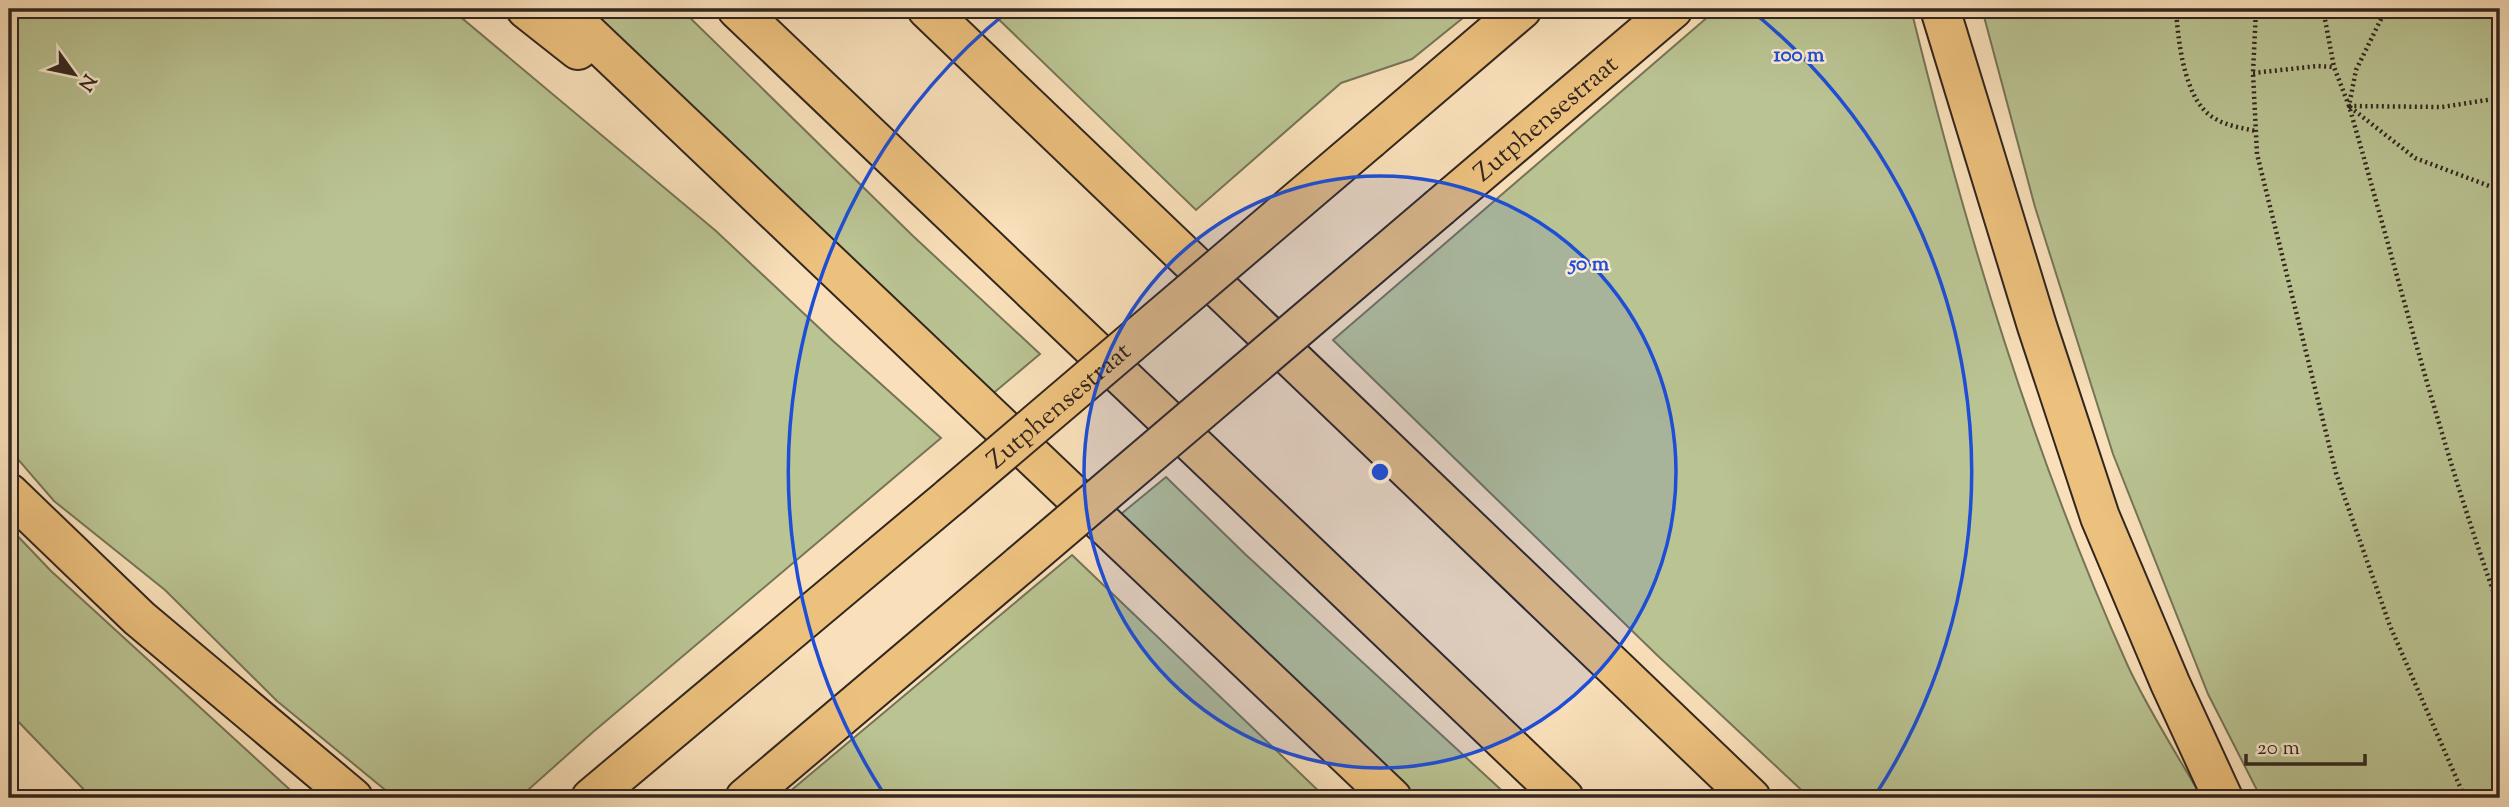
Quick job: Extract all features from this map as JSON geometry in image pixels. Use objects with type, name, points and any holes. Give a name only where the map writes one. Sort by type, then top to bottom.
[{"type":"main road","points":[[526,9],[719,158]]},
{"type":"main road","points":[[562,9],[1392,798]]},
{"type":"main road","points":[[737,9],[1564,798]]},
{"type":"main road","points":[[927,9],[1751,798]]},
{"type":"main road","name":"Zutphensestraat","points":[[591,798],[950,497],[1522,9]]},
{"type":"main road","name":"Zutphensestraat","points":[[745,798],[1673,9]]},
{"type":"main road","points":[[1940,9],[2100,517],[2169,682],[2223,798]]},
{"type":"main road","points":[[9,493],[139,618],[353,798]]},
{"type":"path","points":[[2176,9],[2179,47],[2190,85],[2200,102],[2212,117],[2233,126],[2256,131]]},
{"type":"path","points":[[2256,9],[2253,73],[2260,166],[2336,473],[2390,626],[2465,798]]},
{"type":"path","points":[[2323,9],[2334,67],[2348,106],[2470,529],[2500,610]]},
{"type":"path","points":[[2348,106],[2356,70],[2386,9]]},
{"type":"path","points":[[2253,73],[2318,66],[2334,67]]},
{"type":"path","points":[[2348,106],[2442,107],[2500,98]]},
{"type":"path","points":[[2348,106],[2416,158],[2500,190]]},
{"type":"green space","points":[[9,9],[451,9],[716,231],[941,438],[593,732],[519,798],[395,798],[277,701],[165,590],[54,501],[9,449]]},
{"type":"green space","points":[[587,9],[681,9],[913,236],[1040,354],[990,396]]},
{"type":"green space","points":[[988,9],[1474,9],[1412,59],[1341,83],[1196,210]]},
{"type":"green space","points":[[1717,9],[1911,9],[1979,259],[2004,341],[2061,504],[2135,681],[2202,798],[1810,798],[1658,656],[1333,340]]},
{"type":"green space","points":[[1982,9],[2500,9],[2500,798],[2261,798],[2208,694],[2113,454],[2035,207]]},
{"type":"green space","points":[[1166,477],[1245,554],[1510,798],[1417,798],[1121,514]]},
{"type":"green space","points":[[9,527],[51,571],[299,798],[92,798],[9,712]]},
{"type":"green space","points":[[1072,555],[1326,798],[782,798]]}]
